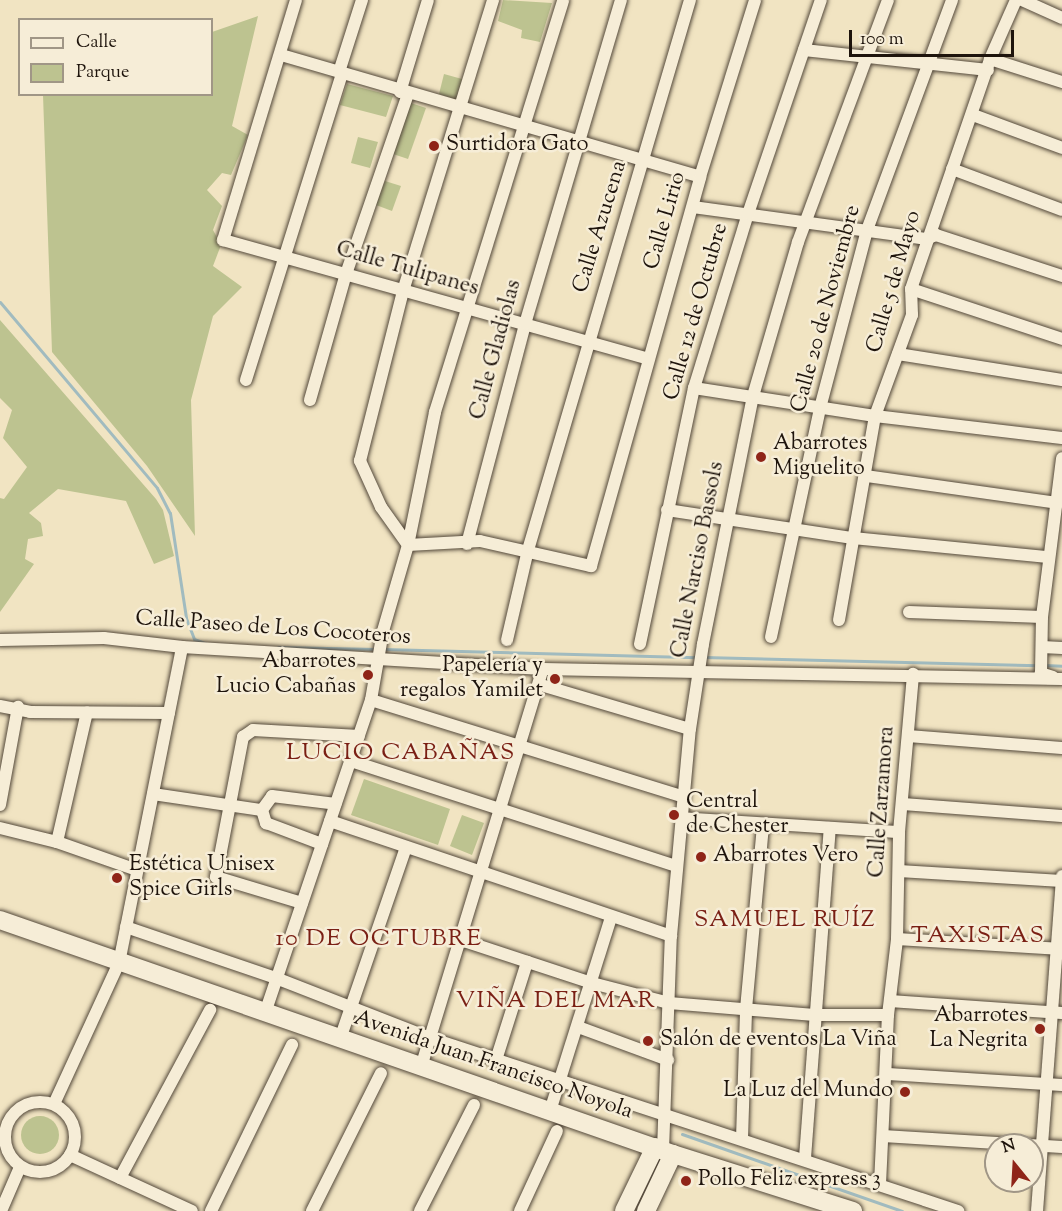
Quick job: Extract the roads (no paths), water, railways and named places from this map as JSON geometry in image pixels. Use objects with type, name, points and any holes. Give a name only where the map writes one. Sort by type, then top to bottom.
[{"type":"street","points":[[296,0],[281,55],[461,110],[579,144],[644,159],[700,177]]},
{"type":"street","points":[[246,380],[286,256],[362,0]]},
{"type":"street","points":[[310,400],[346,274],[404,93],[428,0]]},
{"type":"street","points":[[408,544],[381,507],[360,461],[403,291],[461,110],[493,0]]},
{"type":"street","points":[[265,1013],[371,700],[380,653],[408,544],[435,412],[464,309],[525,127],[563,0]]},
{"type":"street","name":"Calle Gladiolas","points":[[467,544],[525,324],[621,0]]},
{"type":"street","name":"Calle Azucena","points":[[507,640],[528,549],[690,0]]},
{"type":"street","name":"Calle Lirio","points":[[528,549],[591,566],[700,177],[755,0]]},
{"type":"street","name":"Calle 12 de Octubre","points":[[640,644],[694,388],[748,214],[822,0]]},
{"type":"street","name":"Calle Narciso Bassols","points":[[664,1151],[671,936],[690,729],[703,644],[753,396],[806,224],[888,0]]},
{"type":"street","name":"Calle 20 de Noviembre","points":[[771,637],[820,408],[867,230],[927,62],[952,0]]},
{"type":"street","name":"Calle 5 de Mayo","points":[[839,620],[875,416],[912,315],[911,289],[926,239],[973,115],[989,65],[1016,0]]},
{"type":"street","points":[[1022,0],[1062,18]]},
{"type":"street","points":[[804,50],[927,62],[989,65],[1062,82]]},
{"type":"street","name":"Calle Tulipanes","points":[[281,55],[223,240],[286,256],[464,309],[589,340],[648,359]]},
{"type":"street","points":[[973,115],[1062,148]]},
{"type":"street","points":[[952,169],[1062,210]]},
{"type":"street","points":[[693,207],[926,239],[936,235],[948,237],[1062,276]]},
{"type":"street","points":[[911,289],[1062,339]]},
{"type":"street","points":[[898,354],[1062,380]]},
{"type":"street","points":[[694,388],[875,416],[1062,438]]},
{"type":"street","points":[[1061,680],[1041,673],[1042,617],[1062,458]]},
{"type":"street","points":[[866,476],[1058,503]]},
{"type":"street","points":[[668,510],[853,538],[1048,557]]},
{"type":"street","points":[[408,544],[467,544],[480,541],[528,549]]},
{"type":"street","points":[[909,612],[1042,617]]},
{"type":"street","name":"Calle Paseo de Los Cocoteros","points":[[0,640],[104,638],[182,647],[380,653],[543,669]]},
{"type":"street","points":[[54,1104],[119,963],[182,647]]},
{"type":"street","points":[[1042,653],[1062,648]]},
{"type":"street","points":[[421,1067],[541,685],[543,669],[699,669],[1061,680]]},
{"type":"street","name":"Calle Zarzamora","points":[[880,1184],[888,1074],[888,1016],[897,939],[899,832],[913,674]]},
{"type":"street","points":[[541,685],[690,729]]},
{"type":"street","points":[[371,700],[684,797]]},
{"type":"street","points":[[0,706],[18,707],[30,712],[169,713]]},
{"type":"street","points":[[0,805],[18,707]]},
{"type":"street","points":[[57,842],[87,712]]},
{"type":"street","points":[[302,903],[216,877],[247,731],[359,736]]},
{"type":"street","points":[[908,736],[1062,748]]},
{"type":"street","points":[[351,761],[677,866]]},
{"type":"street","points":[[153,794],[262,810]]},
{"type":"street","points":[[262,810],[272,796],[336,804]]},
{"type":"street","points":[[903,804],[1062,816]]},
{"type":"street","points":[[262,810],[266,823],[322,844]]},
{"type":"street","points":[[681,818],[899,832]]},
{"type":"street","points":[[330,821],[611,918],[671,936]]},
{"type":"street","points":[[742,1139],[746,1009],[763,824]]},
{"type":"street","points":[[0,828],[57,842],[138,870]]},
{"type":"street","points":[[805,1158],[830,828]]},
{"type":"street","points":[[340,1039],[406,847]]},
{"type":"street","points":[[898,871],[1062,881]]},
{"type":"street","points":[[1043,1133],[1057,1012],[1062,876]]},
{"type":"street","points":[[550,1111],[611,918]]},
{"type":"street","name":"Avenida Juan Francisco Noyola","points":[[0,920],[664,1151],[853,1211]]},
{"type":"street","points":[[126,927],[276,978],[430,1038],[805,1158],[958,1211]]},
{"type":"street","points":[[897,939],[1059,949]]},
{"type":"street","points":[[461,940],[592,983],[669,1003],[815,1015],[888,1016]]},
{"type":"street","points":[[495,1060],[527,962]]},
{"type":"street","points":[[890,1001],[1057,1012]]},
{"type":"street","points":[[120,1178],[210,1010]]},
{"type":"street","points":[[578,1027],[668,1060]]},
{"type":"street","points":[[211,1211],[292,1045]]},
{"type":"street","points":[[312,1211],[381,1073]]},
{"type":"street","points":[[888,1074],[1062,1085]]},
{"type":"street","points":[[31,1102],[54,1104],[72,1120],[75,1144],[70,1155],[53,1170],[42,1172],[20,1167],[3,1149],[11,1115],[31,1102]]},
{"type":"street","points":[[420,1211],[474,1106]]},
{"type":"street","points":[[520,1211],[557,1131]]},
{"type":"street","points":[[883,1136],[984,1142]]},
{"type":"street","points":[[1044,1146],[1062,1147]]},
{"type":"street","points":[[624,1211],[664,1151]]},
{"type":"street","points":[[646,1211],[664,1151]]},
{"type":"street","points":[[70,1155],[192,1211]]},
{"type":"street","points":[[1,1211],[20,1167]]},
{"type":"street","points":[[1037,1211],[1038,1193]]},
{"type":"waterway","points":[[0,302],[157,488],[170,513],[186,618],[194,639],[205,643]]},
{"type":"waterway","points":[[278,647],[376,649]]},
{"type":"waterway","points":[[383,649],[697,657]]},
{"type":"waterway","points":[[703,657],[1039,665]]},
{"type":"waterway","points":[[1045,665],[1062,666]]},
{"type":"waterway","points":[[682,1134],[902,1211]]},
{"type":"place","name":"Surtidora Gato","points":[[434,146]]},
{"type":"place","name":"Abarrotes Miguelito","points":[[761,457]]},
{"type":"place","name":"Abarrotes Lucio Cabañas","points":[[368,675]]},
{"type":"place","name":"Papelería y regalos Yamilet","points":[[555,679]]},
{"type":"place","name":"Central de Chester","points":[[674,815]]},
{"type":"place","name":"Abarrotes Vero","points":[[701,857]]},
{"type":"place","name":"Estética Unisex Spice Girls","points":[[117,878]]},
{"type":"place","name":"Abarrotes La Negrita","points":[[1040,1029]]},
{"type":"place","name":"Salón de eventos La Viña","points":[[648,1041]]},
{"type":"place","name":"La Luz del Mundo","points":[[905,1092]]},
{"type":"place","name":"Pollo Feliz express 3","points":[[686,1181]]},
{"type":"district","name":"LUCIO CABAÑAS","points":[[401,754]]},
{"type":"district","name":"SAMUEL RUÍZ","points":[[785,921]]},
{"type":"district","name":"TAXISTAS","points":[[978,937]]},
{"type":"district","name":"10 DE OCTUBRE","points":[[379,940]]},
{"type":"district","name":"VIÑA DEL MAR","points":[[556,1002]]}]
